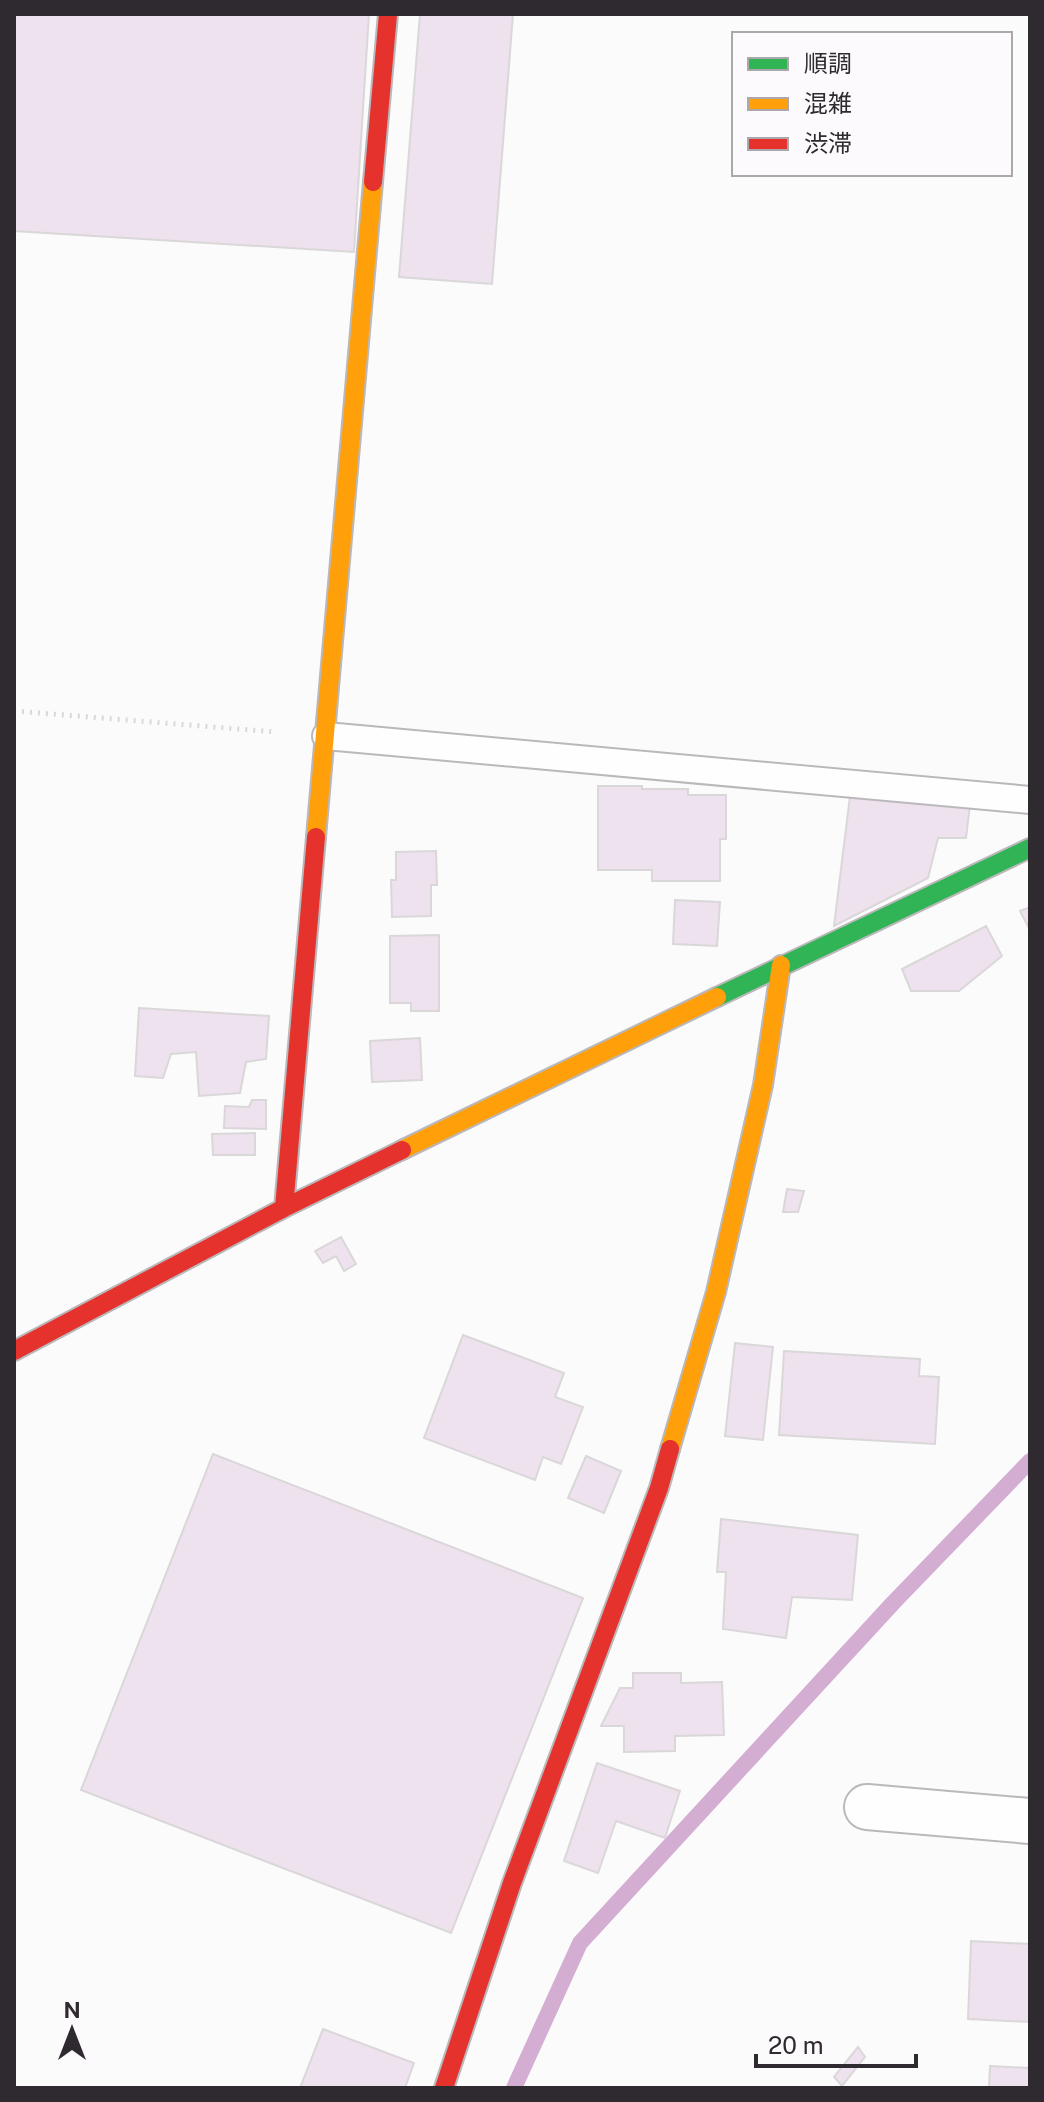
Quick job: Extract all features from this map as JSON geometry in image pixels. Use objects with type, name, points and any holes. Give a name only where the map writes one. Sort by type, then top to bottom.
[{"type":"street","points":[[284,1208],[388,14]]},
{"type":"street","points":[[14,1351],[284,1208],[781,965],[1030,848]]},
{"type":"street","points":[[444,2088],[512,1883],[659,1488],[716,1292],[763,1085],[781,965]]},
{"type":"street","points":[[867,1807],[1030,1821]]},
{"type":"lane","points":[[326,736],[1030,800]]},
{"type":"path","points":[[14,711],[326,736]]},
{"type":"building","points":[[14,14],[369,14],[354,252],[14,231]]},
{"type":"building","points":[[420,14],[513,14],[492,284],[399,277]]},
{"type":"building","points":[[598,786],[688,789],[688,795],[726,795],[726,839],[720,839],[720,881],[652,881],[652,870],[598,870]]},
{"type":"building","points":[[851,788],[971,797],[966,838],[938,838],[928,878],[834,926]]},
{"type":"building","points":[[436,851],[437,885],[431,885],[431,916],[392,917],[391,880],[396,880],[396,852]]},
{"type":"building","points":[[675,900],[720,902],[717,946],[673,944]]},
{"type":"building","points":[[1030,907],[1030,930],[1020,911]]},
{"type":"building","points":[[986,926],[1002,956],[959,991],[911,991],[902,969]]},
{"type":"building","points":[[439,935],[439,1011],[411,1011],[411,1003],[390,1003],[390,936]]},
{"type":"building","points":[[139,1008],[269,1016],[266,1059],[246,1062],[240,1093],[199,1096],[196,1052],[171,1054],[163,1078],[135,1076]]},
{"type":"building","points":[[420,1038],[422,1080],[372,1082],[370,1041]]},
{"type":"building","points":[[252,1100],[266,1100],[266,1129],[224,1128],[225,1106],[249,1107]]},
{"type":"building","points":[[255,1133],[255,1155],[213,1155],[212,1134]]},
{"type":"building","points":[[787,1189],[804,1191],[798,1212],[783,1212]]},
{"type":"building","points":[[341,1237],[356,1264],[344,1271],[336,1256],[323,1263],[315,1251]]},
{"type":"building","points":[[463,1335],[564,1373],[555,1397],[583,1407],[561,1464],[543,1457],[535,1480],[424,1438]]},
{"type":"building","points":[[735,1343],[773,1347],[763,1440],[725,1436]]},
{"type":"building","points":[[784,1351],[920,1359],[919,1376],[939,1377],[935,1444],[779,1435]]},
{"type":"building","points":[[213,1454],[583,1598],[451,1933],[81,1790]]},
{"type":"building","points":[[586,1456],[621,1471],[604,1513],[568,1498]]},
{"type":"building","points":[[721,1519],[858,1535],[852,1600],[792,1597],[786,1638],[723,1629],[726,1572],[717,1572]]},
{"type":"building","points":[[633,1673],[681,1673],[681,1683],[722,1682],[724,1735],[675,1736],[675,1751],[624,1752],[624,1726],[601,1726],[620,1688],[633,1688]]},
{"type":"building","points":[[597,1763],[680,1791],[665,1838],[616,1821],[598,1873],[564,1861]]},
{"type":"building","points":[[971,1941],[1030,1944],[1030,2022],[968,2019]]},
{"type":"building","points":[[323,2029],[414,2063],[405,2088],[300,2088]]},
{"type":"building","points":[[858,2047],[865,2057],[842,2086],[834,2077]]},
{"type":"building","points":[[990,2066],[1030,2068],[1030,2088],[989,2088]]},
{"type":"waterway","points":[[514,2088],[580,1943],[893,1603],[1030,1461]]},
{"type":"traffic: fast","points":[[717,997],[1030,848]]},
{"type":"traffic: slow","points":[[316,837],[373,182]]},
{"type":"traffic: slow","points":[[670,1449],[716,1292],[763,1085],[781,965]]},
{"type":"traffic: slow","points":[[402,1150],[717,997]]},
{"type":"traffic: jam","points":[[373,182],[388,14]]},
{"type":"traffic: jam","points":[[284,1208],[316,837]]},
{"type":"traffic: jam","points":[[14,1351],[284,1208],[402,1150]]},
{"type":"traffic: jam","points":[[444,2088],[512,1883],[659,1488],[670,1449]]}]
